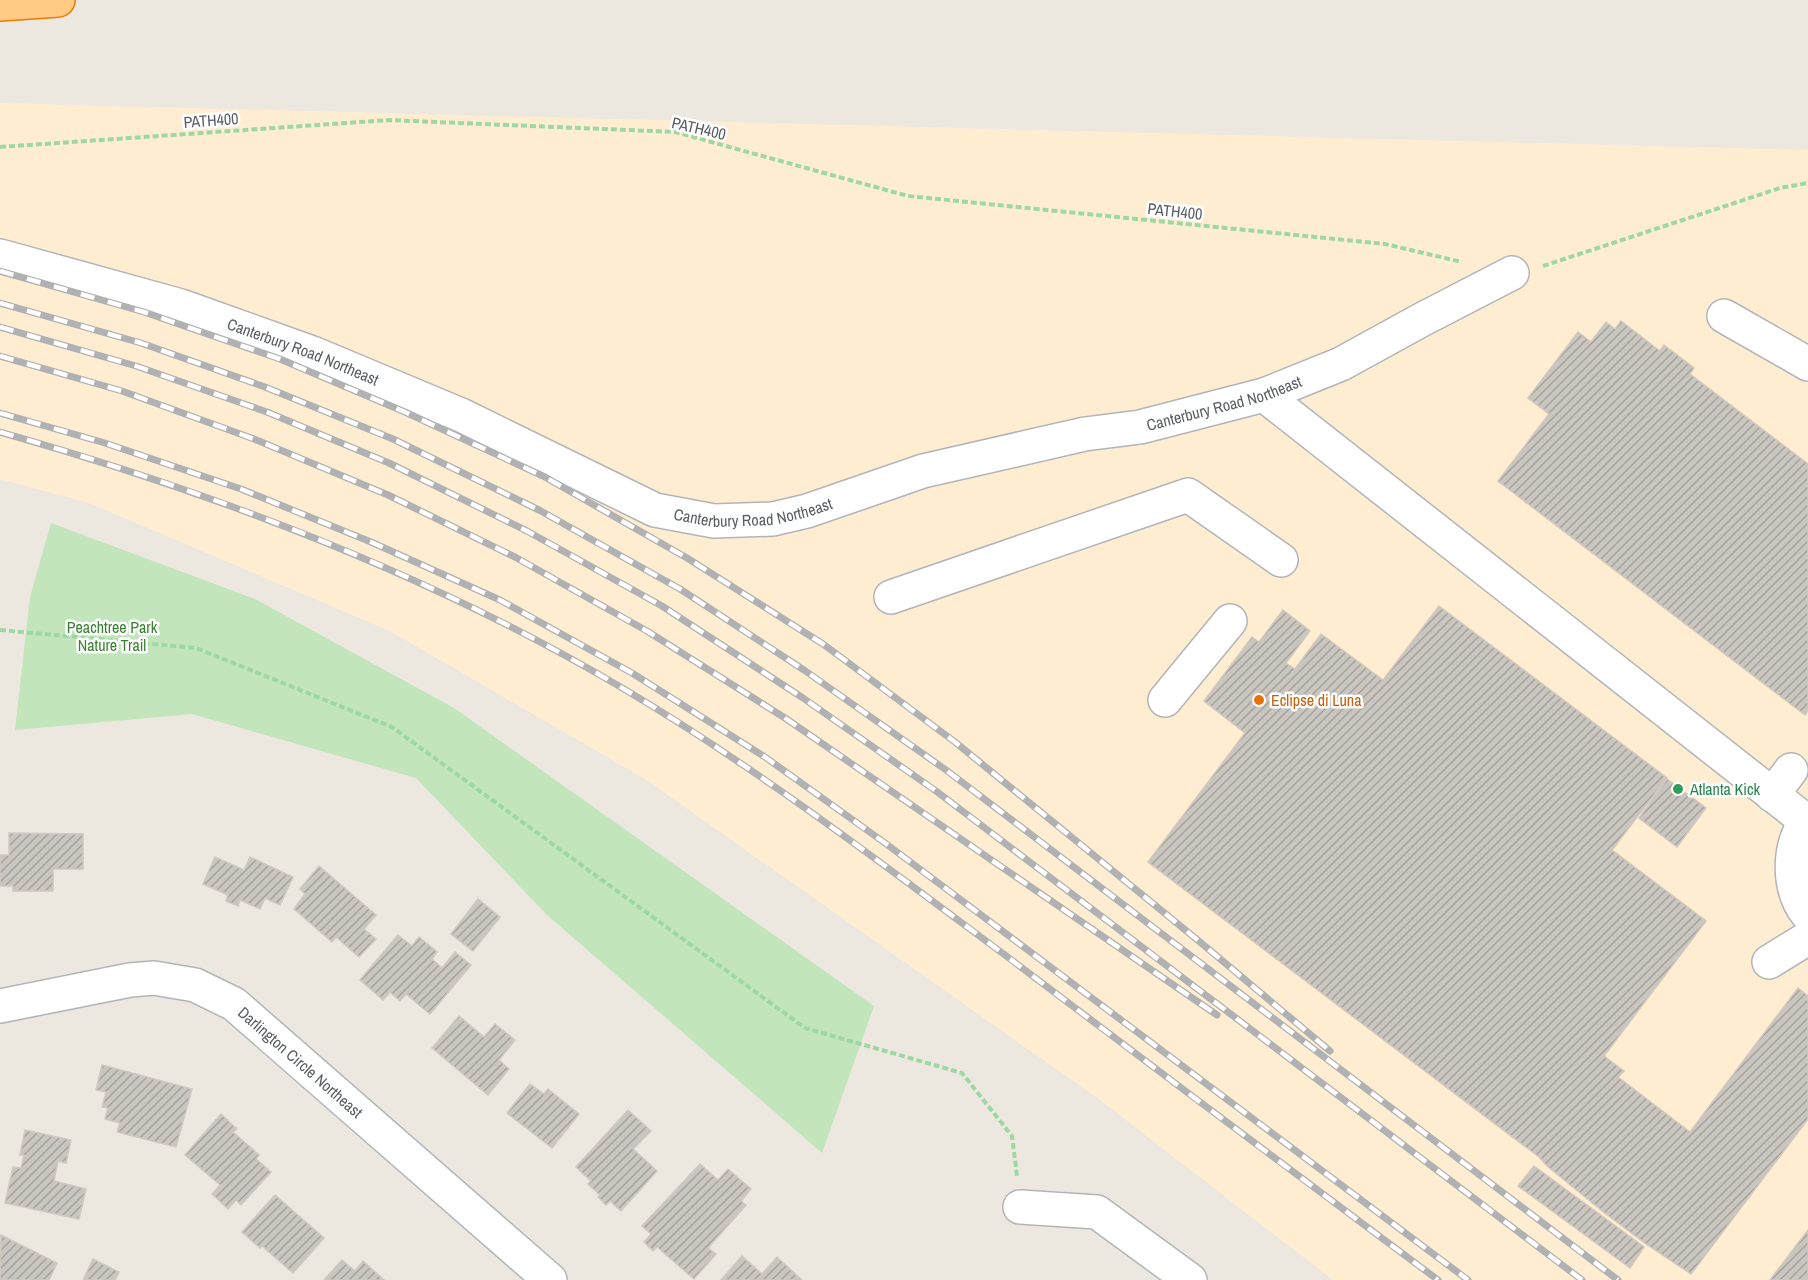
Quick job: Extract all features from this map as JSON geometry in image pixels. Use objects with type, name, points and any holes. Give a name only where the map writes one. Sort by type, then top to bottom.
[{"type":"highway","points":[[0,4],[58,0]]},
{"type":"street","name":"Canterbury Road Northeast","points":[[0,256],[181,306],[315,354],[461,415],[655,510],[714,521],[773,519],[807,511],[923,471],[1085,434],[1140,427],[1264,395],[1341,364],[1423,318],[1512,273]]},
{"type":"street","points":[[1724,316],[1808,364]]},
{"type":"street","points":[[1264,395],[1781,783],[1807,820],[1794,847],[1791,865],[1800,906],[1808,915]]},
{"type":"street","points":[[891,597],[1188,495],[1281,560]]},
{"type":"street","points":[[1165,700],[1230,621]]},
{"type":"street","points":[[1769,962],[1808,938]]},
{"type":"street","name":"Darlington Circle Northeast","points":[[0,1006],[130,980],[154,978],[195,985],[234,1004],[550,1280]]},
{"type":"street","points":[[1020,1207],[1097,1212],[1190,1280]]},
{"type":"path","name":"PATH400","points":[[0,147],[389,120],[675,132],[908,196],[1385,244],[1512,273]]},
{"type":"path","points":[[1553,264],[1780,188],[1808,183]]},
{"type":"path","points":[[0,630],[196,648],[392,727],[805,1028],[962,1073],[1012,1136],[1020,1207]]},
{"type":"shaded area","points":[[0,103],[1808,150],[1808,1280],[1333,1280],[1100,1100],[645,779],[390,631],[89,503],[0,479]]},
{"type":"green space","name":"Peachtree Park Nature Trail","points":[[51,523],[255,599],[454,708],[874,1006],[822,1153],[547,915],[416,778],[192,714],[15,730],[30,597]]},
{"type":"building","points":[[1621,321],[1660,351],[1664,345],[1694,368],[1690,374],[1808,464],[1808,711],[1805,715],[1498,481],[1549,414],[1528,398],[1578,332],[1591,342],[1606,322],[1615,329]]},
{"type":"building","points":[[1439,606],[1667,778],[1612,850],[1706,921],[1604,1056],[1624,1071],[1618,1077],[1690,1132],[1798,988],[1808,996],[1808,1119],[1691,1274],[1606,1214],[1539,1157],[1148,862],[1245,733],[1204,701],[1252,637],[1259,642],[1283,610],[1310,631],[1286,663],[1295,669],[1321,634],[1383,680]]},
{"type":"building","points":[[1667,779],[1706,808],[1677,847],[1639,818]]},
{"type":"building","points":[[9,833],[83,834],[83,869],[53,869],[53,891],[13,891],[13,886],[0,886],[0,855],[9,855]]},
{"type":"building","points":[[215,857],[244,870],[250,857],[293,877],[280,905],[265,898],[260,909],[240,900],[238,906],[226,901],[228,895],[203,884]]},
{"type":"building","points":[[319,866],[376,915],[364,929],[376,939],[359,957],[336,937],[332,942],[294,909],[305,894],[300,889]]},
{"type":"building","points":[[478,899],[500,917],[473,951],[451,934]]},
{"type":"building","points":[[398,935],[412,946],[419,937],[437,952],[432,959],[442,968],[455,952],[471,965],[430,1014],[406,994],[400,1001],[390,992],[383,1000],[360,980]]},
{"type":"building","points":[[459,1016],[484,1037],[495,1024],[515,1040],[499,1060],[509,1069],[488,1095],[432,1048]]},
{"type":"building","points":[[102,1065],[192,1089],[176,1147],[117,1132],[120,1123],[105,1119],[108,1108],[102,1107],[106,1092],[96,1090]]},
{"type":"building","points":[[530,1084],[544,1094],[548,1089],[579,1114],[552,1148],[507,1113]]},
{"type":"building","points":[[628,1110],[651,1131],[633,1149],[657,1171],[621,1211],[610,1201],[606,1205],[598,1197],[600,1195],[588,1184],[591,1181],[576,1167]]},
{"type":"building","points":[[221,1114],[237,1129],[233,1132],[259,1155],[256,1159],[271,1172],[241,1205],[236,1200],[228,1209],[212,1194],[220,1185],[185,1155]]},
{"type":"building","points":[[25,1130],[71,1140],[66,1163],[58,1161],[54,1181],[86,1189],[79,1219],[5,1203],[13,1167],[21,1168],[24,1155],[20,1155]]},
{"type":"building","points":[[700,1164],[718,1180],[728,1169],[751,1189],[741,1201],[746,1205],[708,1248],[716,1254],[694,1279],[657,1247],[653,1251],[644,1242],[651,1234],[642,1226]]},
{"type":"building","points":[[1534,1166],[1644,1247],[1630,1268],[1518,1186]]},
{"type":"building","points":[[275,1195],[324,1238],[293,1273],[242,1232]]},
{"type":"building","points":[[1808,1230],[1808,1280],[1770,1280]]},
{"type":"building","points":[[1,1235],[57,1263],[49,1280],[0,1280]]},
{"type":"building","points":[[742,1256],[762,1274],[777,1257],[802,1280],[721,1280]]},
{"type":"building","points":[[93,1259],[119,1272],[115,1280],[83,1280]]},
{"type":"building","points":[[342,1260],[355,1271],[363,1261],[384,1280],[324,1280]]},
{"type":"railway","points":[[0,271],[144,312],[280,359],[405,412],[545,477],[687,558],[823,644],[955,742],[1330,1051]]},
{"type":"railway","points":[[0,303],[141,343],[265,387],[393,439],[539,510],[680,589],[804,670],[946,770],[1618,1280]]},
{"type":"railway","points":[[0,327],[136,366],[267,412],[389,463],[527,531],[662,606],[803,698],[936,791],[1582,1280]]},
{"type":"railway","points":[[0,356],[122,391],[254,439],[388,495],[515,557],[647,631],[785,718],[1217,1015]]},
{"type":"railway","points":[[0,413],[105,443],[241,489],[371,542],[500,600],[632,673],[765,757],[885,843],[1468,1280]]},
{"type":"railway","points":[[0,432],[161,482],[320,540],[475,609],[550,647],[624,689],[722,751],[865,851],[1438,1280]]},
{"type":"place","name":"Eclipse di Luna","points":[[1259,700]]},
{"type":"place","name":"Atlanta Kick","points":[[1678,789]]}]
